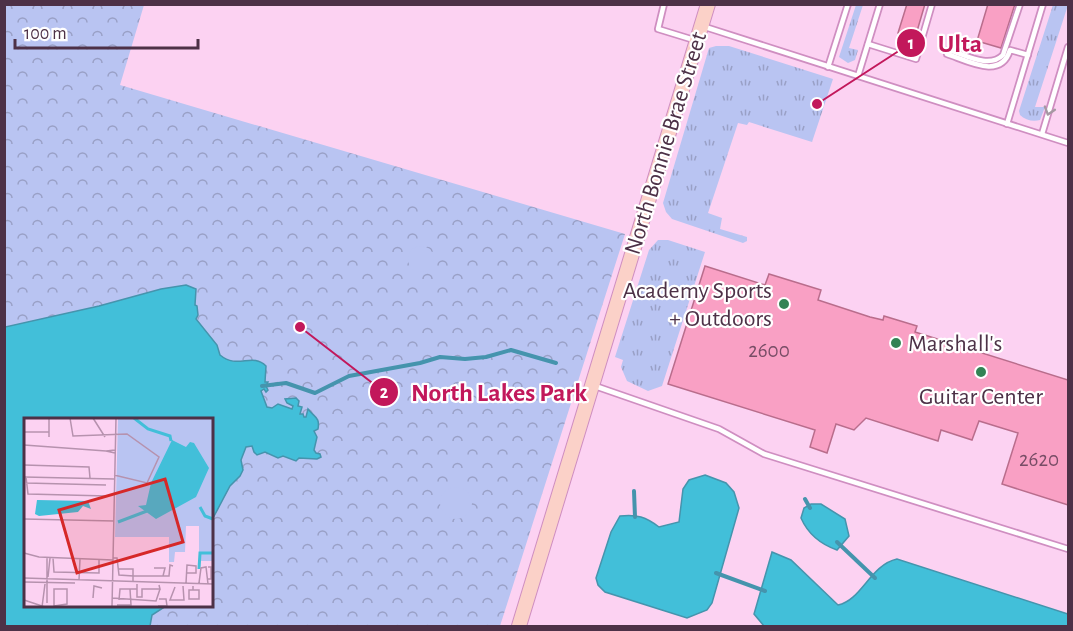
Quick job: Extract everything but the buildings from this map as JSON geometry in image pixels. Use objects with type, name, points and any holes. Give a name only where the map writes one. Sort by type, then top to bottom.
[{"type":"main road","name":"North Bonnie Brae Street","points":[[519,627],[708,4]]},
{"type":"lane","points":[[664,4],[658,29],[697,41]]},
{"type":"lane","points":[[828,66],[848,4]]},
{"type":"lane","points":[[858,76],[880,4]]},
{"type":"lane","points":[[868,44],[916,59],[932,4]]},
{"type":"lane","points":[[1020,4],[1003,55],[995,62],[948,52],[990,67],[1006,62],[1010,50],[1028,55]]},
{"type":"lane","points":[[1007,124],[1043,4]]},
{"type":"lane","points":[[701,26],[1068,143]]},
{"type":"lane","points":[[1042,135],[1068,47]]},
{"type":"lane","points":[[592,385],[719,429],[764,453],[1068,549]]},
{"type":"green space","points":[[4,5],[144,5],[120,85],[625,234],[500,626],[5,626]]},
{"type":"green space","points":[[856,5],[863,5],[849,48],[858,50],[855,60],[848,63],[839,57]]},
{"type":"green space","points":[[1053,5],[1068,5],[1035,107],[1045,107],[1040,120],[1029,120],[1020,115],[1019,111]]},
{"type":"green space","points":[[729,46],[833,79],[812,142],[749,122],[747,125],[738,123],[708,213],[722,218],[720,229],[747,237],[747,241],[743,243],[672,219],[663,203],[709,48]]},
{"type":"green space","points":[[658,240],[668,240],[705,252],[662,386],[648,391],[627,381],[621,367],[623,360],[615,357],[649,250]]},
{"type":"green space","points":[[421,246],[431,249],[434,259],[431,269],[421,272],[411,269],[408,259],[411,249]]},
{"type":"green space","points":[[456,487],[467,492],[472,503],[467,514],[456,519],[445,514],[440,503],[445,492]]},
{"type":"shaded area","points":[[186,285],[196,289],[195,305],[198,315],[196,319],[217,345],[220,355],[233,361],[255,360],[266,366],[265,382],[268,382],[266,386],[268,390],[261,391],[267,407],[272,408],[278,404],[292,409],[293,406],[285,399],[296,398],[299,401],[298,406],[302,407],[300,414],[306,417],[308,409],[318,422],[318,429],[314,431],[317,437],[314,450],[321,457],[317,459],[299,458],[296,461],[283,456],[278,458],[265,452],[257,455],[252,446],[246,447],[241,460],[243,470],[230,486],[213,518],[213,418],[24,418],[24,607],[164,607],[152,615],[150,626],[5,626],[5,327],[99,306],[161,289]]},
{"type":"shaded area","points":[[705,475],[726,483],[734,492],[739,508],[712,603],[707,610],[687,618],[605,592],[598,585],[596,578],[611,532],[620,516],[641,517],[659,527],[679,522],[683,489],[689,480]]},
{"type":"shaded area","points":[[811,504],[821,504],[845,519],[849,536],[837,550],[815,538],[804,524],[801,518],[804,508]]},
{"type":"shaded area","points":[[772,552],[791,560],[838,605],[854,597],[880,568],[897,559],[1068,614],[1068,626],[764,626],[754,614]]},
{"type":"waterway","points":[[262,386],[286,383],[315,393],[349,376],[440,357],[465,359],[486,357],[511,350],[556,363]]},
{"type":"waterway","points":[[634,491],[635,517]]},
{"type":"waterway","points":[[805,499],[810,508]]},
{"type":"waterway","points":[[837,542],[875,578]]},
{"type":"waterway","points":[[716,573],[765,591]]},
{"type":"place","name":"Ulta","points":[[817,104]]},
{"type":"place","name":"Academy Sports + Outdoors","points":[[784,304]]},
{"type":"place","name":"North Lakes Park","points":[[300,327]]},
{"type":"place","name":"Marshall's","points":[[896,343]]},
{"type":"place","name":"Guitar Center","points":[[981,372]]}]
